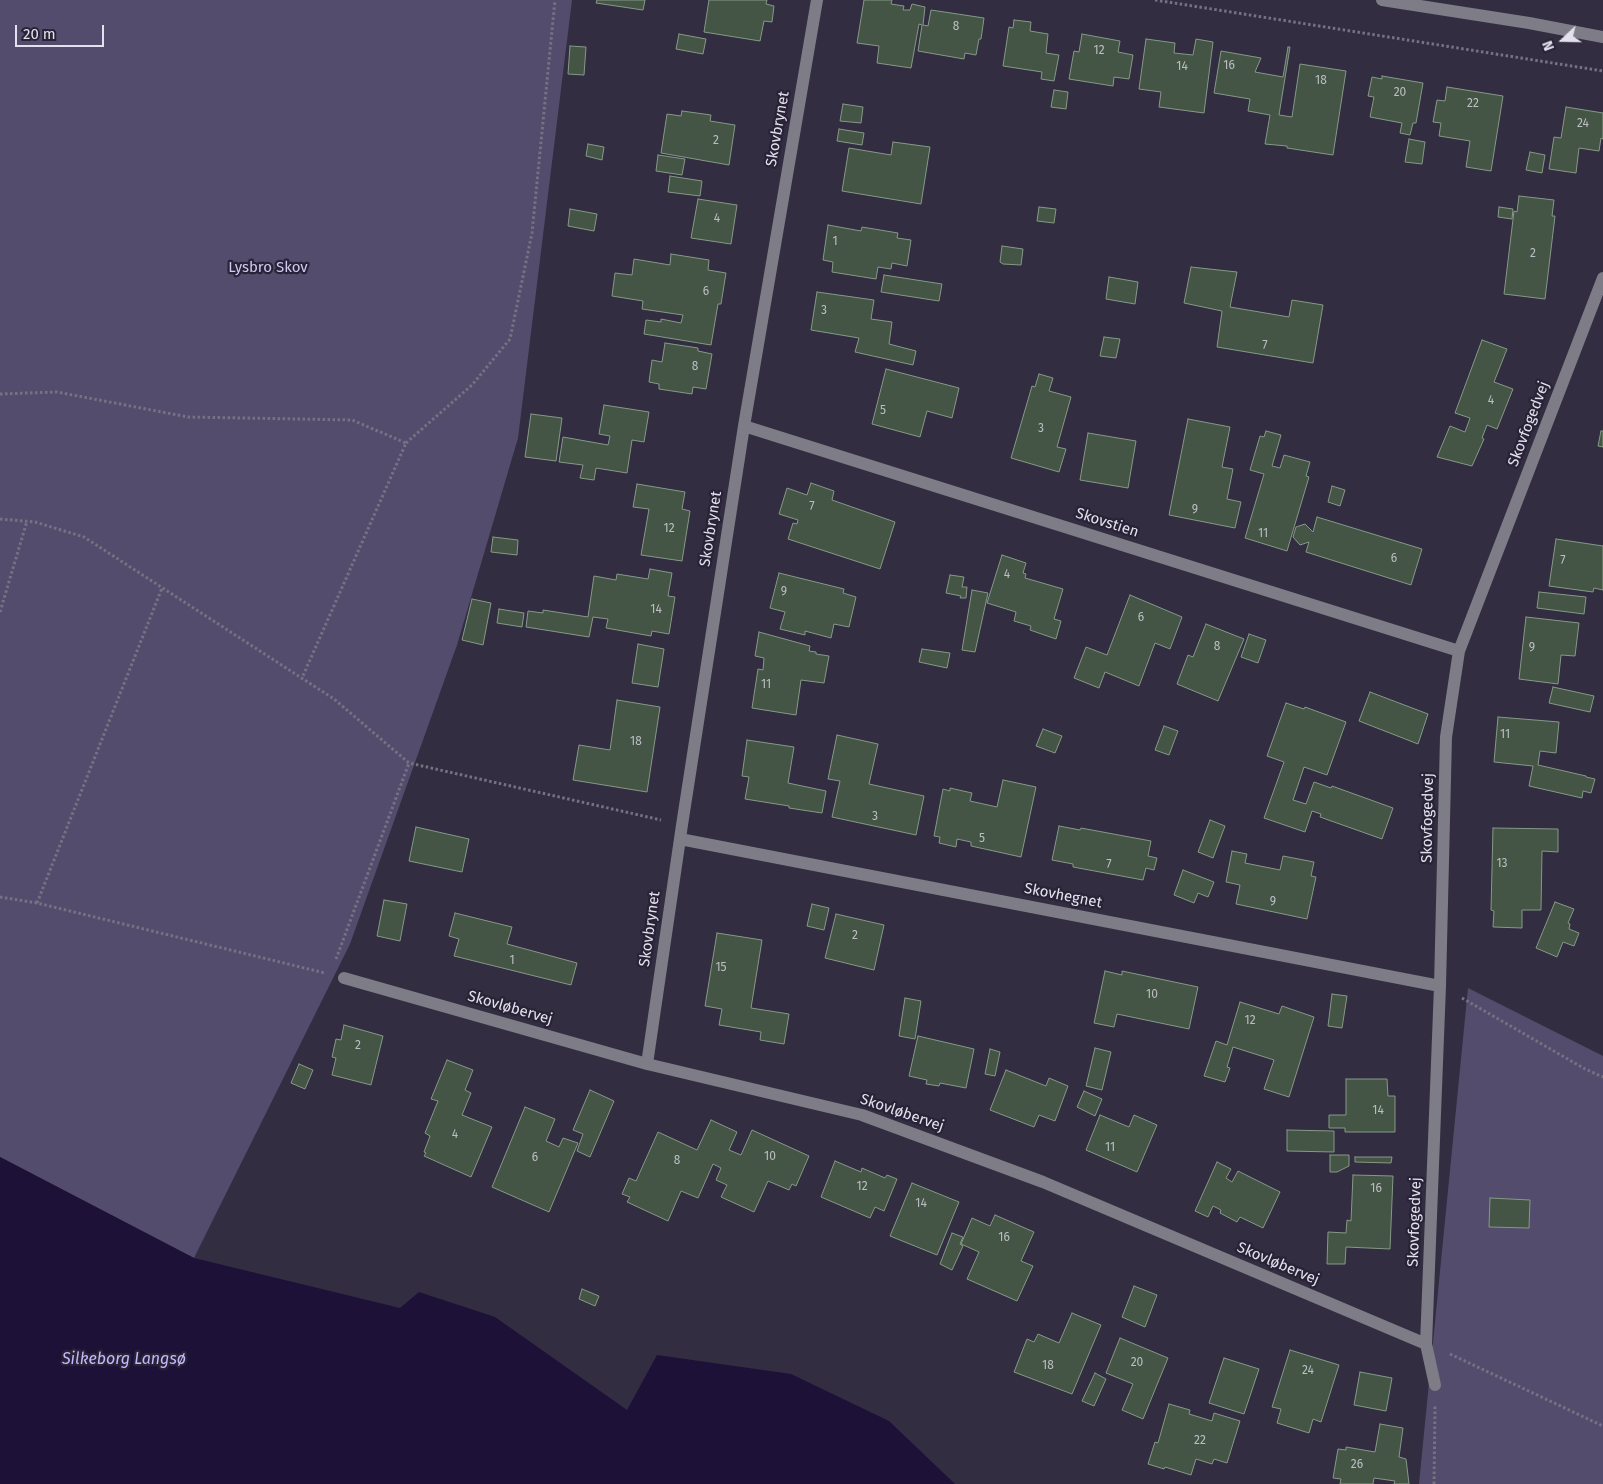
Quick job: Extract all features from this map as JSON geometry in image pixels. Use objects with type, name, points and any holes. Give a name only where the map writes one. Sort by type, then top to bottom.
[{"type":"street","name":"Skovbrynet","points":[[647,1064],[744,426],[817,0]]},
{"type":"street","points":[[1382,0],[1420,3],[1603,37]]},
{"type":"street","name":"Skovfogedvej","points":[[1435,1385],[1426,1344],[1440,986],[1446,737],[1459,651],[1603,278]]},
{"type":"street","name":"Skovstien","points":[[744,426],[1459,651]]},
{"type":"street","name":"Skovhegnet","points":[[680,839],[1440,986]]},
{"type":"street","name":"Skovløbervej","points":[[344,978],[647,1064],[862,1115],[1043,1182],[1426,1344]]},
{"type":"path","points":[[302,678],[406,443],[472,385],[510,339],[532,233],[555,0]]},
{"type":"path","points":[[1155,0],[1603,71]]},
{"type":"path","points":[[0,394],[57,392],[188,417],[352,420],[406,443]]},
{"type":"path","points":[[0,520],[35,522],[84,537],[334,699],[409,763],[682,825]]},
{"type":"path","points":[[0,612],[26,521]]},
{"type":"path","points":[[37,903],[162,588]]},
{"type":"path","points":[[330,974],[409,763]]},
{"type":"path","points":[[0,897],[37,903],[344,978]]},
{"type":"path","points":[[1440,986],[1585,1069],[1603,1077]]},
{"type":"path","points":[[1426,1344],[1603,1426]]},
{"type":"path","points":[[1434,1484],[1435,1385]]},
{"type":"green space","name":"Lysbro Skov","points":[[0,0],[572,0],[518,438],[457,645],[350,944],[194,1258],[0,1157]]},
{"type":"green space","points":[[1468,988],[1603,1056],[1603,1484],[1419,1484]]},
{"type":"water","name":"Silkeborg Langsø","points":[[0,1157],[194,1258],[400,1308],[419,1292],[495,1317],[627,1410],[657,1355],[791,1374],[889,1421],[955,1484],[0,1484]]},
{"type":"building","points":[[597,0],[645,0],[643,10],[596,3]]},
{"type":"building","points":[[709,0],[767,0],[766,4],[774,6],[772,22],[764,21],[760,41],[704,32]]},
{"type":"building","points":[[864,0],[892,0],[891,4],[904,6],[903,10],[910,10],[912,4],[925,7],[923,25],[928,26],[931,10],[984,18],[981,39],[979,39],[976,55],[965,53],[964,59],[918,51],[922,25],[919,24],[911,68],[877,63],[879,46],[857,43]]},
{"type":"building","points":[[1014,20],[1031,22],[1030,31],[1048,34],[1046,53],[1059,55],[1054,81],[1041,79],[1042,72],[1003,66],[1009,27],[1013,28]]},
{"type":"building","points":[[679,34],[706,39],[703,54],[676,49]]},
{"type":"building","points":[[1082,34],[1120,41],[1118,52],[1133,55],[1129,79],[1114,77],[1113,86],[1069,79],[1074,51],[1079,52]]},
{"type":"building","points":[[1146,39],[1175,43],[1174,53],[1193,55],[1196,39],[1213,42],[1204,113],[1159,107],[1161,92],[1139,89]]},
{"type":"building","points":[[570,46],[586,47],[584,75],[568,74]]},
{"type":"building","points":[[1288,47],[1290,47],[1279,115],[1292,117],[1300,64],[1346,71],[1333,155],[1287,148],[1287,146],[1265,144],[1270,115],[1248,111],[1250,99],[1214,93],[1221,51],[1261,58],[1255,72],[1283,77]]},
{"type":"building","points":[[1382,76],[1423,83],[1416,123],[1413,123],[1410,135],[1400,133],[1402,123],[1370,117],[1374,97],[1368,96],[1372,77],[1382,79]]},
{"type":"building","points":[[1447,87],[1503,96],[1491,171],[1466,167],[1470,141],[1439,136],[1441,123],[1433,122],[1437,100],[1445,101]]},
{"type":"building","points":[[1054,90],[1068,92],[1066,109],[1051,107]]},
{"type":"building","points":[[843,104],[863,107],[861,123],[840,121]]},
{"type":"building","points":[[1566,107],[1603,113],[1603,139],[1601,138],[1599,151],[1579,148],[1576,173],[1549,169],[1554,137],[1561,138]]},
{"type":"building","points":[[682,111],[711,115],[710,121],[735,125],[729,165],[661,153],[667,114],[681,116]]},
{"type":"building","points":[[839,129],[864,133],[862,145],[837,141]]},
{"type":"building","points":[[1409,139],[1425,142],[1422,164],[1405,162]]},
{"type":"building","points":[[893,142],[930,147],[921,204],[842,191],[849,148],[891,155]]},
{"type":"building","points":[[588,144],[604,147],[602,160],[586,156]]},
{"type":"building","points":[[1530,152],[1545,155],[1542,173],[1526,170]]},
{"type":"building","points":[[658,155],[685,159],[682,175],[656,171]]},
{"type":"building","points":[[670,176],[702,181],[700,196],[668,192]]},
{"type":"building","points":[[1519,196],[1554,200],[1552,216],[1555,216],[1545,299],[1504,294],[1514,211],[1517,212]]},
{"type":"building","points":[[698,199],[737,205],[731,244],[691,238]]},
{"type":"building","points":[[1039,207],[1056,209],[1054,223],[1037,221]]},
{"type":"building","points":[[1499,207],[1513,209],[1512,219],[1498,217]]},
{"type":"building","points":[[570,209],[597,214],[594,231],[568,226]]},
{"type":"building","points":[[828,225],[861,231],[862,227],[898,233],[897,238],[911,240],[907,266],[892,263],[891,269],[878,267],[876,279],[832,272],[833,262],[823,260]]},
{"type":"building","points":[[1002,246],[1023,249],[1021,265],[1003,264],[1000,262]]},
{"type":"building","points":[[671,254],[709,260],[708,270],[726,273],[721,304],[718,304],[711,345],[644,334],[646,320],[661,322],[661,319],[681,323],[683,315],[642,309],[643,301],[612,296],[615,273],[632,275],[634,259],[670,265]]},
{"type":"building","points":[[1191,267],[1237,272],[1230,307],[1289,317],[1292,300],[1323,305],[1313,363],[1217,347],[1222,311],[1184,303]]},
{"type":"building","points":[[884,275],[942,284],[939,301],[881,292]]},
{"type":"building","points":[[1109,277],[1138,282],[1135,304],[1106,299]]},
{"type":"building","points":[[817,292],[874,300],[871,319],[892,322],[889,344],[916,351],[913,365],[855,352],[859,338],[811,330]]},
{"type":"building","points":[[1104,337],[1120,339],[1116,358],[1100,356]]},
{"type":"building","points":[[1482,340],[1507,349],[1494,382],[1513,389],[1497,429],[1487,425],[1482,438],[1484,439],[1472,466],[1437,457],[1450,426],[1465,432],[1470,418],[1455,413]]},
{"type":"building","points":[[665,343],[698,348],[698,351],[712,354],[706,389],[693,387],[692,394],[659,389],[659,384],[649,382],[652,360],[662,362]]},
{"type":"building","points":[[886,369],[959,388],[952,418],[927,411],[920,437],[872,424]]},
{"type":"building","points":[[1039,374],[1053,378],[1049,391],[1071,397],[1057,447],[1066,449],[1059,472],[1011,458],[1032,386],[1035,387]]},
{"type":"building","points":[[604,405],[649,412],[644,442],[632,440],[627,473],[596,468],[594,480],[580,478],[583,465],[559,462],[563,437],[608,445],[610,436],[599,434]]},
{"type":"building","points":[[531,414],[562,418],[556,461],[525,457]]},
{"type":"building","points":[[1188,419],[1230,427],[1222,467],[1233,469],[1227,499],[1241,502],[1235,528],[1169,515]]},
{"type":"building","points":[[1266,431],[1281,435],[1272,466],[1280,468],[1284,455],[1310,462],[1306,476],[1309,477],[1287,551],[1245,538],[1264,474],[1250,470],[1260,436],[1264,437]]},
{"type":"building","points":[[1601,431],[1603,431],[1603,447],[1598,446]]},
{"type":"building","points":[[1088,433],[1136,441],[1128,488],[1080,480]]},
{"type":"building","points":[[811,483],[834,491],[832,500],[895,522],[880,569],[788,539],[793,523],[797,524],[798,520],[779,514],[787,488],[807,495]]},
{"type":"building","points":[[637,484],[685,492],[682,509],[690,511],[682,561],[641,555],[649,509],[633,507]]},
{"type":"building","points":[[1332,486],[1345,490],[1340,506],[1328,502]]},
{"type":"building","points":[[1317,517],[1422,549],[1411,585],[1306,552],[1309,542],[1300,545],[1293,537],[1296,527],[1305,524],[1313,532]]},
{"type":"building","points":[[493,537],[518,540],[517,555],[491,552]]},
{"type":"building","points":[[1556,539],[1603,546],[1603,590],[1594,588],[1593,592],[1549,586]]},
{"type":"building","points":[[1002,555],[1026,563],[1023,573],[1026,574],[1025,578],[1063,589],[1054,619],[1061,621],[1056,639],[1030,630],[1031,626],[1014,621],[1016,612],[987,603]]},
{"type":"building","points":[[650,569],[672,573],[668,596],[675,597],[669,634],[652,631],[651,636],[606,628],[608,619],[593,617],[589,637],[526,627],[528,611],[543,613],[543,610],[588,617],[594,576],[616,580],[617,574],[648,579]]},
{"type":"building","points":[[779,573],[844,589],[843,593],[856,597],[849,627],[834,624],[831,638],[805,631],[805,635],[780,629],[785,612],[770,608]]},
{"type":"building","points":[[950,575],[964,577],[962,587],[967,587],[966,598],[946,593]]},
{"type":"building","points":[[972,590],[988,593],[975,652],[962,650]]},
{"type":"building","points":[[1539,592],[1586,597],[1584,614],[1537,608]]},
{"type":"building","points":[[1130,595],[1182,617],[1170,649],[1155,643],[1139,686],[1105,672],[1099,688],[1074,678],[1086,647],[1107,655]]},
{"type":"building","points":[[472,599],[491,603],[483,645],[462,640]]},
{"type":"building","points":[[499,609],[524,613],[522,627],[497,623]]},
{"type":"building","points":[[1526,617],[1579,623],[1575,656],[1561,655],[1558,684],[1519,679]]},
{"type":"building","points":[[1206,624],[1244,639],[1218,701],[1177,684],[1188,655],[1193,657]]},
{"type":"building","points":[[759,632],[810,646],[809,651],[829,656],[824,683],[801,680],[796,715],[752,708],[758,669],[763,670],[764,658],[755,656]]},
{"type":"building","points":[[1249,634],[1266,640],[1258,663],[1241,657]]},
{"type":"building","points":[[638,644],[664,649],[658,687],[632,683]]},
{"type":"building","points":[[922,649],[950,653],[947,668],[919,662]]},
{"type":"building","points":[[1553,687],[1594,696],[1590,712],[1549,703]]},
{"type":"building","points":[[1370,692],[1428,714],[1418,744],[1359,721]]},
{"type":"building","points":[[617,700],[660,707],[647,792],[573,780],[579,745],[610,750]]},
{"type":"building","points":[[1286,703],[1304,709],[1305,707],[1346,722],[1327,775],[1304,767],[1293,800],[1306,804],[1314,782],[1331,788],[1332,786],[1393,808],[1382,839],[1320,817],[1321,814],[1312,811],[1305,832],[1264,818],[1284,762],[1267,756]]},
{"type":"building","points":[[1498,717],[1559,722],[1556,753],[1540,751],[1538,765],[1595,779],[1591,793],[1583,791],[1582,798],[1529,786],[1533,766],[1494,762]]},
{"type":"building","points":[[1164,726],[1178,731],[1169,755],[1155,750]]},
{"type":"building","points":[[1043,729],[1062,736],[1055,753],[1036,746]]},
{"type":"building","points":[[837,735],[878,744],[869,784],[924,796],[916,835],[832,817],[840,781],[828,779]]},
{"type":"building","points":[[747,740],[794,747],[788,783],[826,791],[822,813],[745,799],[749,777],[742,776]]},
{"type":"building","points":[[1003,780],[1036,787],[1021,857],[971,846],[971,842],[957,839],[956,847],[939,843],[940,837],[934,836],[943,789],[950,791],[950,788],[972,793],[970,801],[997,807]]},
{"type":"building","points":[[1210,820],[1225,826],[1213,858],[1198,852]]},
{"type":"building","points":[[1059,826],[1080,830],[1081,828],[1151,841],[1148,856],[1157,858],[1154,870],[1146,868],[1143,880],[1073,867],[1073,864],[1052,860]]},
{"type":"building","points":[[416,827],[469,839],[462,872],[409,861]]},
{"type":"building","points":[[1493,828],[1558,829],[1558,852],[1542,851],[1541,910],[1522,910],[1522,928],[1493,927],[1494,911],[1491,910]]},
{"type":"building","points":[[1232,851],[1247,854],[1245,863],[1280,870],[1283,856],[1314,862],[1311,876],[1316,877],[1307,919],[1236,904],[1240,885],[1226,882]]},
{"type":"building","points":[[1183,870],[1214,882],[1208,897],[1198,893],[1194,903],[1174,895]]},
{"type":"building","points":[[384,900],[407,904],[400,941],[377,936]]},
{"type":"building","points":[[1555,902],[1574,909],[1568,923],[1570,924],[1569,929],[1579,933],[1574,946],[1563,942],[1557,957],[1536,948]]},
{"type":"building","points":[[812,904],[829,908],[824,930],[807,926]]},
{"type":"building","points":[[455,913],[512,927],[507,944],[577,963],[571,985],[454,956],[459,939],[449,936]]},
{"type":"building","points":[[836,914],[884,925],[874,970],[825,958]]},
{"type":"building","points":[[717,933],[762,940],[751,1008],[789,1014],[784,1044],[760,1040],[761,1032],[719,1025],[722,1009],[705,1006]]},
{"type":"building","points":[[1105,971],[1122,975],[1122,971],[1198,987],[1189,1029],[1117,1014],[1114,1027],[1094,1023]]},
{"type":"building","points":[[1332,994],[1347,996],[1342,1028],[1328,1026]]},
{"type":"building","points":[[905,998],[921,1001],[915,1039],[899,1036]]},
{"type":"building","points":[[1240,1002],[1279,1014],[1282,1006],[1314,1017],[1289,1097],[1264,1089],[1274,1060],[1233,1047],[1227,1067],[1230,1068],[1225,1082],[1204,1076],[1216,1041],[1227,1045]]},
{"type":"building","points":[[344,1025],[383,1036],[371,1085],[332,1075],[336,1058],[332,1057],[336,1039],[341,1040]]},
{"type":"building","points":[[918,1036],[974,1049],[966,1088],[940,1083],[939,1086],[926,1084],[927,1080],[909,1076]]},
{"type":"building","points":[[1095,1048],[1111,1052],[1102,1090],[1086,1086]]},
{"type":"building","points":[[990,1049],[1000,1052],[995,1076],[985,1074]]},
{"type":"building","points":[[447,1060],[473,1070],[465,1090],[471,1093],[462,1115],[492,1127],[471,1177],[424,1156],[430,1136],[425,1133],[438,1101],[431,1099]]},
{"type":"building","points":[[299,1064],[313,1070],[305,1089],[291,1083]]},
{"type":"building","points":[[1006,1070],[1046,1086],[1049,1078],[1068,1086],[1055,1121],[1039,1115],[1034,1127],[990,1110]]},
{"type":"building","points":[[1346,1079],[1387,1079],[1388,1096],[1395,1096],[1395,1132],[1345,1132],[1345,1128],[1329,1128],[1329,1115],[1346,1115]]},
{"type":"building","points":[[590,1090],[614,1101],[590,1157],[577,1151],[583,1134],[573,1130]]},
{"type":"building","points":[[1084,1091],[1102,1099],[1095,1116],[1077,1107]]},
{"type":"building","points":[[525,1107],[555,1119],[546,1141],[559,1147],[563,1138],[578,1143],[549,1212],[492,1187]]},
{"type":"building","points":[[1100,1115],[1129,1127],[1134,1115],[1157,1125],[1137,1172],[1086,1150]]},
{"type":"building","points":[[711,1120],[737,1132],[729,1150],[741,1155],[752,1130],[809,1156],[796,1186],[792,1184],[789,1190],[768,1181],[754,1212],[721,1197],[727,1185],[716,1180],[721,1168],[713,1164],[698,1198],[681,1191],[668,1221],[627,1202],[630,1197],[622,1194],[629,1178],[636,1181],[658,1132],[697,1150]]},
{"type":"building","points":[[1287,1130],[1334,1131],[1334,1152],[1287,1151]]},
{"type":"building","points":[[1330,1155],[1349,1155],[1349,1166],[1337,1172],[1330,1172]]},
{"type":"building","points":[[1355,1157],[1392,1157],[1391,1163],[1355,1162]]},
{"type":"building","points":[[835,1161],[861,1172],[862,1168],[885,1178],[887,1175],[897,1179],[884,1211],[875,1207],[870,1218],[821,1197]]},
{"type":"building","points":[[1217,1162],[1231,1169],[1226,1178],[1232,1182],[1238,1171],[1280,1192],[1263,1228],[1240,1217],[1237,1222],[1220,1213],[1221,1210],[1213,1206],[1208,1217],[1195,1211]]},
{"type":"building","points":[[1353,1175],[1393,1176],[1390,1249],[1346,1247],[1345,1264],[1327,1264],[1328,1232],[1346,1233],[1347,1220],[1351,1221]]},
{"type":"building","points":[[912,1183],[959,1202],[937,1255],[890,1236]]},
{"type":"building","points":[[1490,1198],[1530,1200],[1529,1228],[1489,1227]]},
{"type":"building","points":[[995,1215],[1034,1232],[1021,1261],[1033,1266],[1017,1301],[967,1279],[979,1252],[961,1244],[972,1218],[990,1226]]},
{"type":"building","points":[[952,1233],[963,1237],[960,1244],[963,1246],[952,1270],[940,1264]]},
{"type":"building","points":[[1134,1286],[1157,1295],[1145,1327],[1122,1317]]},
{"type":"building","points":[[582,1289],[599,1296],[595,1306],[579,1299]]},
{"type":"building","points":[[1072,1313],[1101,1325],[1072,1394],[1014,1372],[1027,1339],[1034,1342],[1038,1334],[1059,1343]]},
{"type":"building","points":[[1120,1338],[1168,1358],[1143,1419],[1122,1410],[1133,1384],[1106,1373]]},
{"type":"building","points":[[1290,1350],[1339,1365],[1321,1422],[1313,1419],[1309,1433],[1277,1423],[1281,1409],[1272,1407]]},
{"type":"building","points":[[1224,1358],[1259,1369],[1244,1414],[1209,1403]]},
{"type":"building","points":[[1360,1372],[1392,1378],[1386,1411],[1354,1405]]},
{"type":"building","points":[[1095,1373],[1106,1379],[1094,1406],[1082,1401]]},
{"type":"building","points":[[1169,1404],[1190,1410],[1189,1414],[1212,1421],[1214,1413],[1240,1421],[1227,1463],[1214,1459],[1212,1464],[1196,1459],[1191,1475],[1148,1464],[1155,1442],[1158,1443]]},
{"type":"building","points":[[1380,1424],[1403,1428],[1399,1457],[1406,1459],[1409,1484],[1394,1484],[1395,1481],[1374,1478],[1373,1484],[1340,1484],[1341,1479],[1333,1478],[1338,1449],[1346,1450],[1346,1447],[1375,1452]]}]
